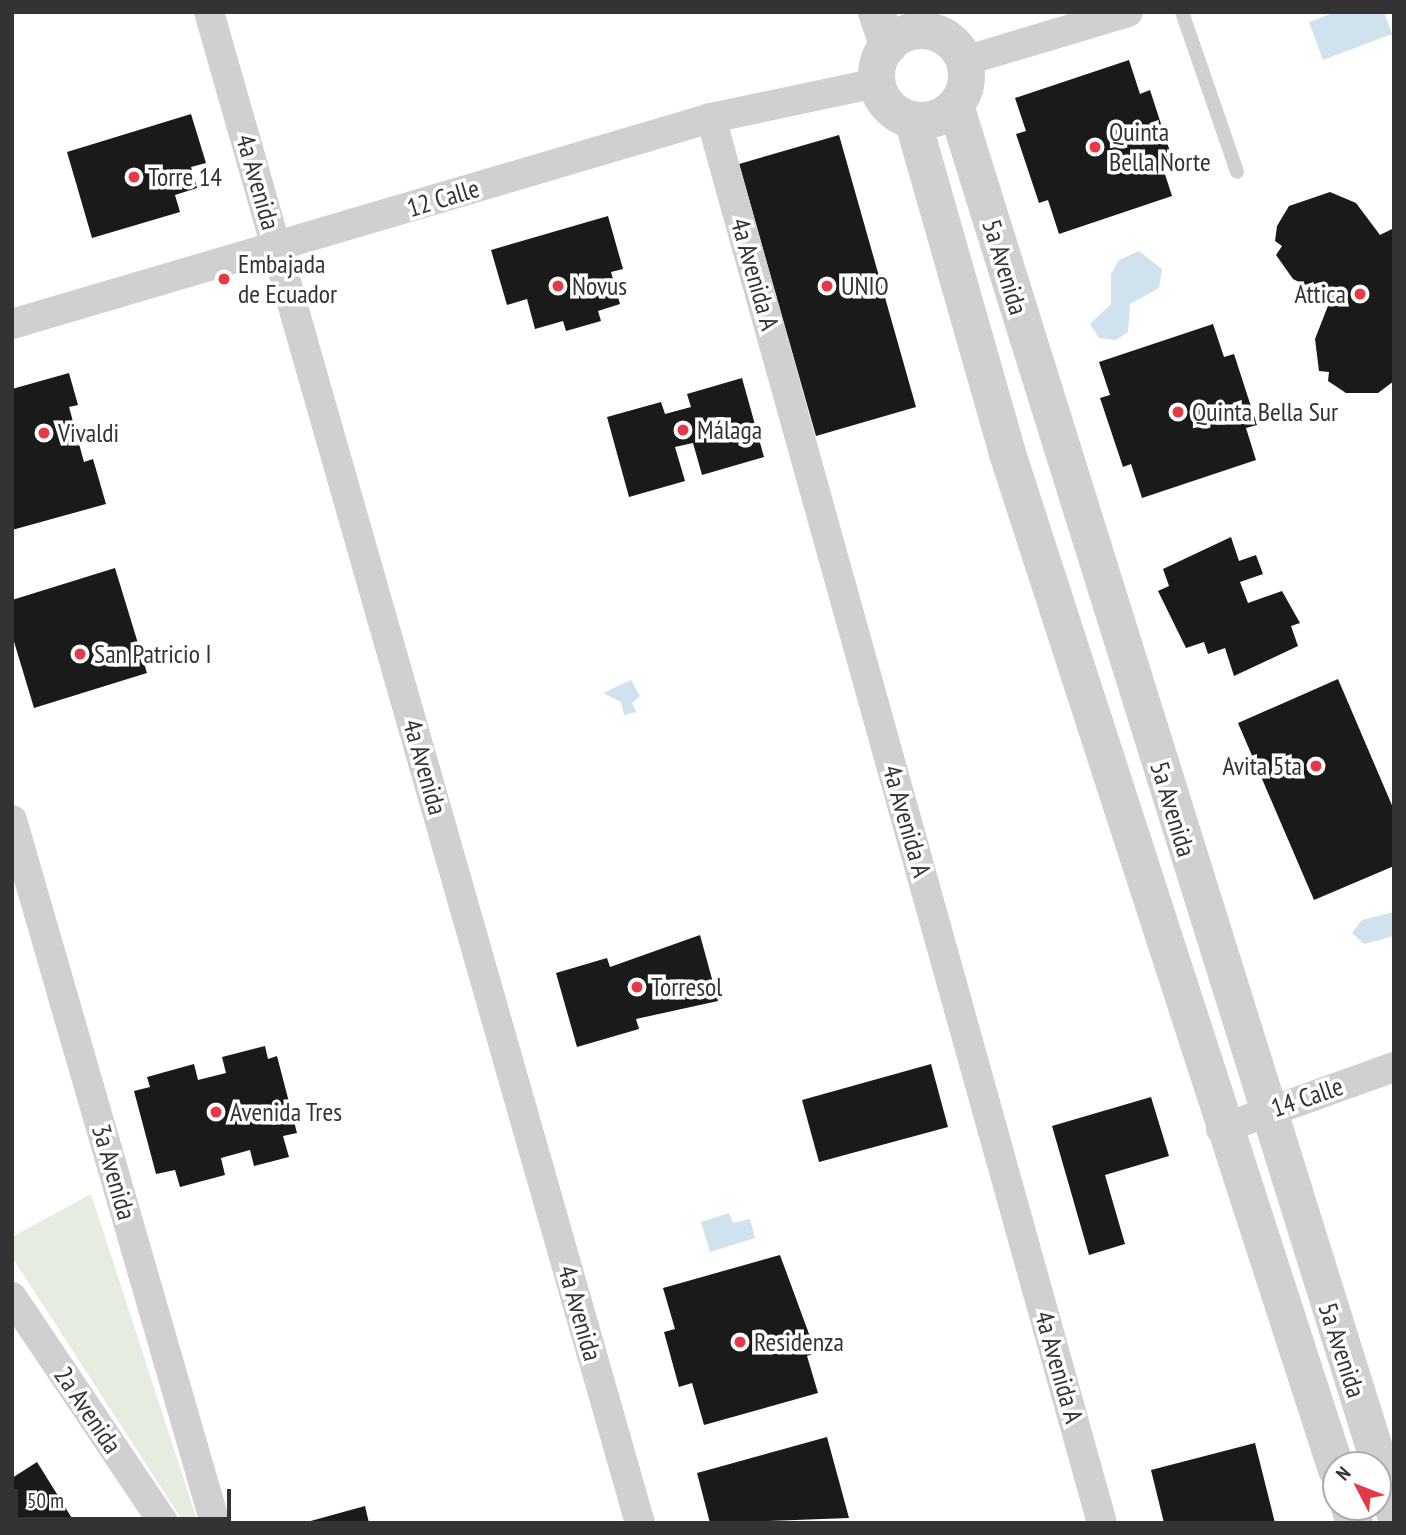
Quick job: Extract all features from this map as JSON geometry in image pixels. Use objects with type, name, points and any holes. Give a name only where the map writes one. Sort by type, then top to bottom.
[{"type":"street","name":"4a Avenida","points":[[209,12],[639,1523]]},
{"type":"street","points":[[964,61],[1128,12]]},
{"type":"street","points":[[927,22],[951,41],[964,61],[965,84],[955,105],[935,118],[912,119],[893,110],[877,83],[882,29],[907,33],[927,22]]},
{"type":"street","name":"12 Calle","points":[[12,324],[711,118],[877,83]]},
{"type":"street","name":"5a Avenida","points":[[955,105],[1265,1111],[1394,1512]]},
{"type":"street","name":"4a Avenida A","points":[[711,118],[1102,1523]]},
{"type":"street","name":"5a Avenida","points":[[912,119],[1006,450],[1221,1129],[1330,1451]]},
{"type":"street","name":"3a Avenida","points":[[12,821],[215,1523]]},
{"type":"street","name":"14 Calle","points":[[1221,1129],[1265,1111],[1394,1067]]},
{"type":"street","name":"2a Avenida","points":[[12,1297],[164,1523]]},
{"type":"lane","points":[[1182,12],[1237,172]]},
{"type":"shaded area","points":[[91,1194],[198,1523],[184,1523],[12,1257],[12,1237]]},
{"type":"water","points":[[1336,12],[1384,12],[1392,34],[1323,60],[1309,22]]},
{"type":"water","points":[[1139,251],[1162,269],[1159,288],[1130,304],[1128,332],[1116,340],[1099,338],[1090,324],[1111,304],[1111,274],[1119,260]]},
{"type":"water","points":[[631,680],[640,696],[632,703],[636,712],[624,715],[621,702],[603,693]]},
{"type":"water","points":[[1394,912],[1394,936],[1364,944],[1352,933],[1362,920]]},
{"type":"water","points":[[729,1213],[733,1223],[750,1219],[755,1238],[710,1252],[701,1222]]},
{"type":"building","name":"Quinta Bella Norte","points":[[1129,60],[1140,94],[1150,90],[1173,161],[1162,165],[1172,196],[1059,234],[1048,200],[1039,203],[1016,134],[1026,131],[1015,98]]},
{"type":"building","name":"Torre 14","points":[[191,114],[206,163],[191,167],[197,188],[175,195],[180,212],[92,238],[67,152]]},
{"type":"building","name":"UNIO","points":[[839,135],[916,407],[816,436],[739,164]]},
{"type":"building","name":"Attica","points":[[1330,192],[1356,203],[1380,235],[1394,228],[1394,381],[1378,393],[1346,393],[1328,381],[1329,372],[1319,371],[1315,339],[1331,298],[1293,279],[1276,255],[1282,246],[1275,241],[1277,226],[1289,206]]},
{"type":"building","name":"Novus","points":[[608,216],[623,269],[611,272],[620,304],[598,311],[601,321],[566,331],[563,321],[535,329],[527,299],[507,305],[491,250]]},
{"type":"building","name":"Quinta Bella Sur","points":[[1213,324],[1224,357],[1234,354],[1257,425],[1246,428],[1256,460],[1142,498],[1131,464],[1123,467],[1100,398],[1110,395],[1099,362]]},
{"type":"building","name":"Vivaldi","points":[[69,373],[78,405],[69,407],[84,462],[93,459],[106,504],[12,530],[12,389]]},
{"type":"building","name":"Málaga","points":[[742,378],[764,457],[702,475],[693,443],[675,447],[685,481],[629,497],[607,417],[661,402],[665,414],[691,407],[687,394]]},
{"type":"building","points":[[1231,537],[1239,561],[1256,555],[1263,574],[1240,582],[1248,603],[1282,591],[1300,623],[1291,626],[1298,646],[1234,676],[1225,648],[1208,654],[1204,642],[1186,648],[1158,591],[1169,586],[1163,569]]},
{"type":"building","name":"San Patricio I","points":[[115,568],[147,673],[34,708],[12,635],[12,600]]},
{"type":"building","name":"Avita 5ta","points":[[1338,679],[1394,810],[1394,866],[1314,900],[1238,723]]},
{"type":"building","name":"Torresol","points":[[700,935],[718,1001],[636,1019],[639,1029],[577,1047],[556,973],[607,958],[610,967]]},
{"type":"building","name":"Avenida Tres","points":[[265,1046],[268,1059],[277,1056],[297,1133],[283,1136],[289,1157],[254,1166],[250,1150],[221,1158],[225,1175],[180,1187],[175,1170],[156,1174],[134,1091],[150,1087],[147,1077],[194,1064],[198,1080],[226,1073],[222,1057]]},
{"type":"building","points":[[931,1064],[948,1127],[819,1162],[802,1100]]},
{"type":"building","points":[[1151,1097],[1169,1156],[1105,1175],[1125,1244],[1089,1255],[1052,1126]]},
{"type":"building","name":"Residenza","points":[[780,1255],[816,1353],[807,1356],[818,1393],[704,1425],[692,1383],[679,1387],[664,1332],[675,1329],[663,1288]]},
{"type":"building","points":[[827,1437],[849,1518],[710,1523],[697,1473]]},
{"type":"building","points":[[1255,1443],[1275,1523],[1164,1523],[1151,1470]]},
{"type":"building","points":[[37,1462],[75,1523],[12,1523],[12,1478]]},
{"type":"building","points":[[365,1506],[369,1523],[307,1523],[307,1522]]},
{"type":"place","name":"Quinta Bella Norte","points":[[1095,147]]},
{"type":"place","name":"Torre 14","points":[[134,177]]},
{"type":"place","name":"Embajada de Ecuador","points":[[224,279]]},
{"type":"place","name":"Novus","points":[[558,286]]},
{"type":"place","name":"UNIO","points":[[827,286]]},
{"type":"place","name":"Attica","points":[[1360,294]]},
{"type":"place","name":"Quinta Bella Sur","points":[[1178,412]]},
{"type":"place","name":"Málaga","points":[[683,430]]},
{"type":"place","name":"Vivaldi","points":[[44,433]]},
{"type":"place","name":"San Patricio I","points":[[80,654]]},
{"type":"place","name":"Avita 5ta","points":[[1316,766]]},
{"type":"place","name":"Torresol","points":[[637,987]]},
{"type":"place","name":"Avenida Tres","points":[[216,1112]]},
{"type":"place","name":"Residenza","points":[[740,1342]]}]
